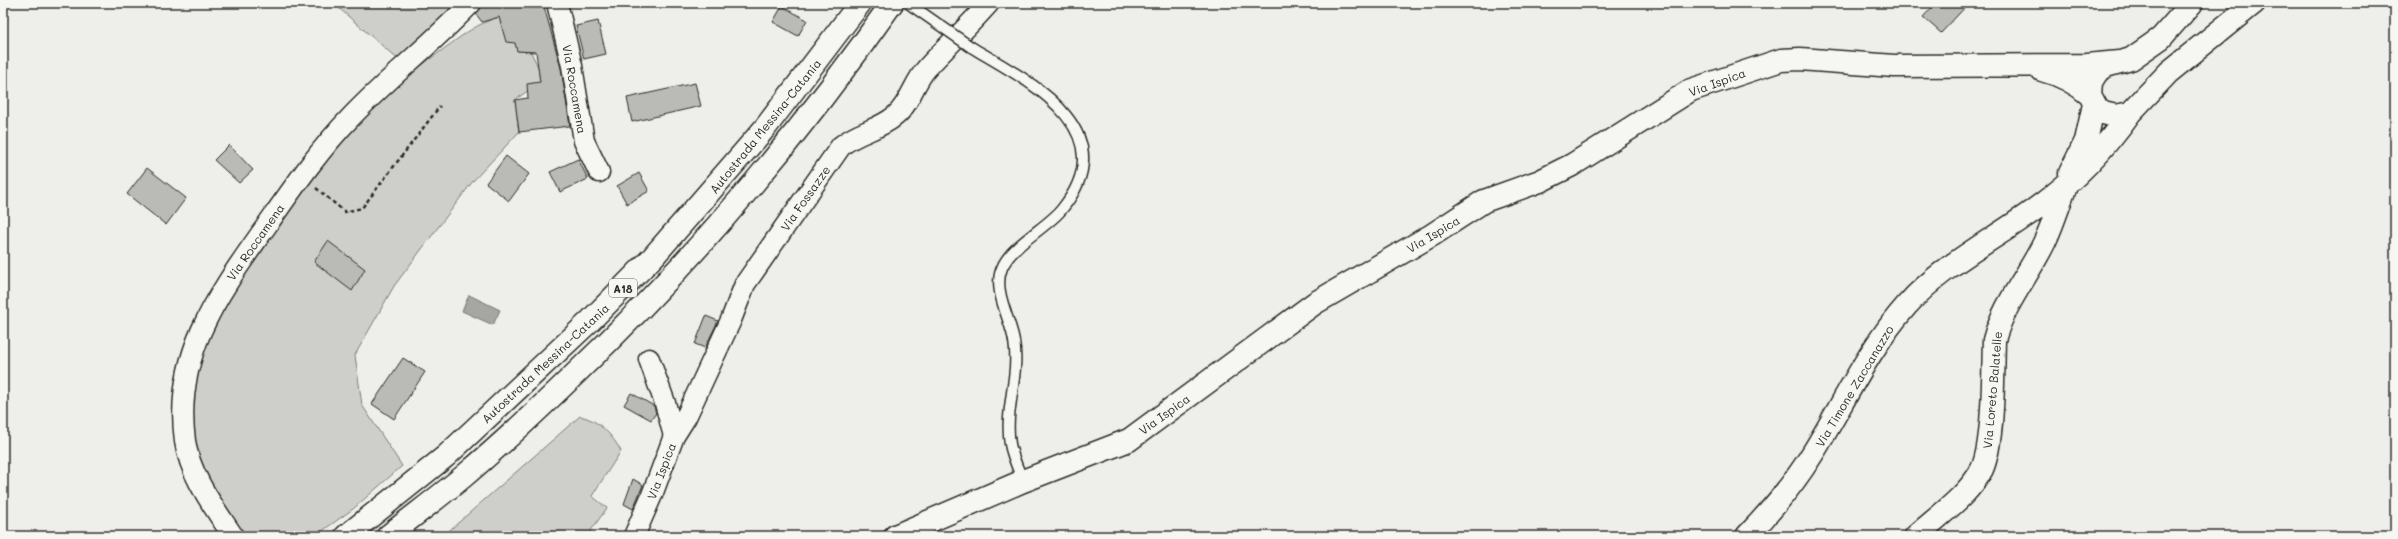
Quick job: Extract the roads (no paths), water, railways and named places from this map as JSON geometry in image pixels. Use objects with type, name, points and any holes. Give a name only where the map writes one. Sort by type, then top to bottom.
[{"type":"main road","name":"Autostrada Messina-Catania","points":[[346,536],[451,451],[585,326],[653,257],[766,128],[860,3]]},
{"type":"main road","name":"A18","points":[[388,536],[465,475],[538,410],[612,338],[725,217],[784,147],[841,74],[892,3]]},
{"type":"main road","points":[[2009,64],[2086,65],[2119,62],[2131,59],[2161,38],[2192,3]]},
{"type":"main road","points":[[2060,190],[2080,174],[2130,113],[2169,72],[2232,19],[2250,7]]},
{"type":"main road","name":"Via Ispica","points":[[895,536],[1023,481],[1129,440],[1315,303],[1438,232],[1484,201],[1540,181],[1572,165],[1691,90],[1781,60],[1800,59],[1894,66],[2009,64]]},
{"type":"main road","points":[[2060,190],[2073,169],[2086,141],[2092,100],[2091,82],[2097,72],[2119,62]]},
{"type":"main road","points":[[2009,64],[2062,76],[2078,84],[2103,113],[2116,116],[2130,113]]},
{"type":"main road","name":"Via Timone Zaccanazzo","points":[[1748,536],[1787,492],[1811,456],[1885,330],[1908,304],[1935,278],[2060,190]]},
{"type":"main road","name":"Via Loreto Balatelle","points":[[1916,536],[1972,485],[1982,469],[1989,431],[1996,332],[2006,307],[2044,241],[2060,190]]},
{"type":"main road","points":[[2026,215],[2044,241]]},
{"type":"street","name":"Via Roccamena","points":[[233,536],[205,494],[192,466],[185,441],[183,406],[187,372],[199,334],[216,299],[302,176],[350,118],[472,3]]},
{"type":"street","name":"Via Roccamena","points":[[557,3],[572,66],[584,142],[599,172]]},
{"type":"street","name":"Via Fossazze","points":[[674,436],[693,403],[731,320],[745,284],[841,146],[849,139],[895,116],[906,104],[926,69],[968,28],[988,3]]},
{"type":"street","points":[[2250,7],[2267,3]]},
{"type":"street","name":"Via Ispica","points":[[634,536],[652,495],[674,436],[665,403],[648,359]]},
{"type":"lane","points":[[908,3],[971,47],[1017,74],[1061,107],[1074,129],[1083,153],[1083,172],[1062,210],[1034,233],[1002,268],[1000,285],[1014,341],[1017,369],[1010,416],[1010,443],[1023,481]]}]
